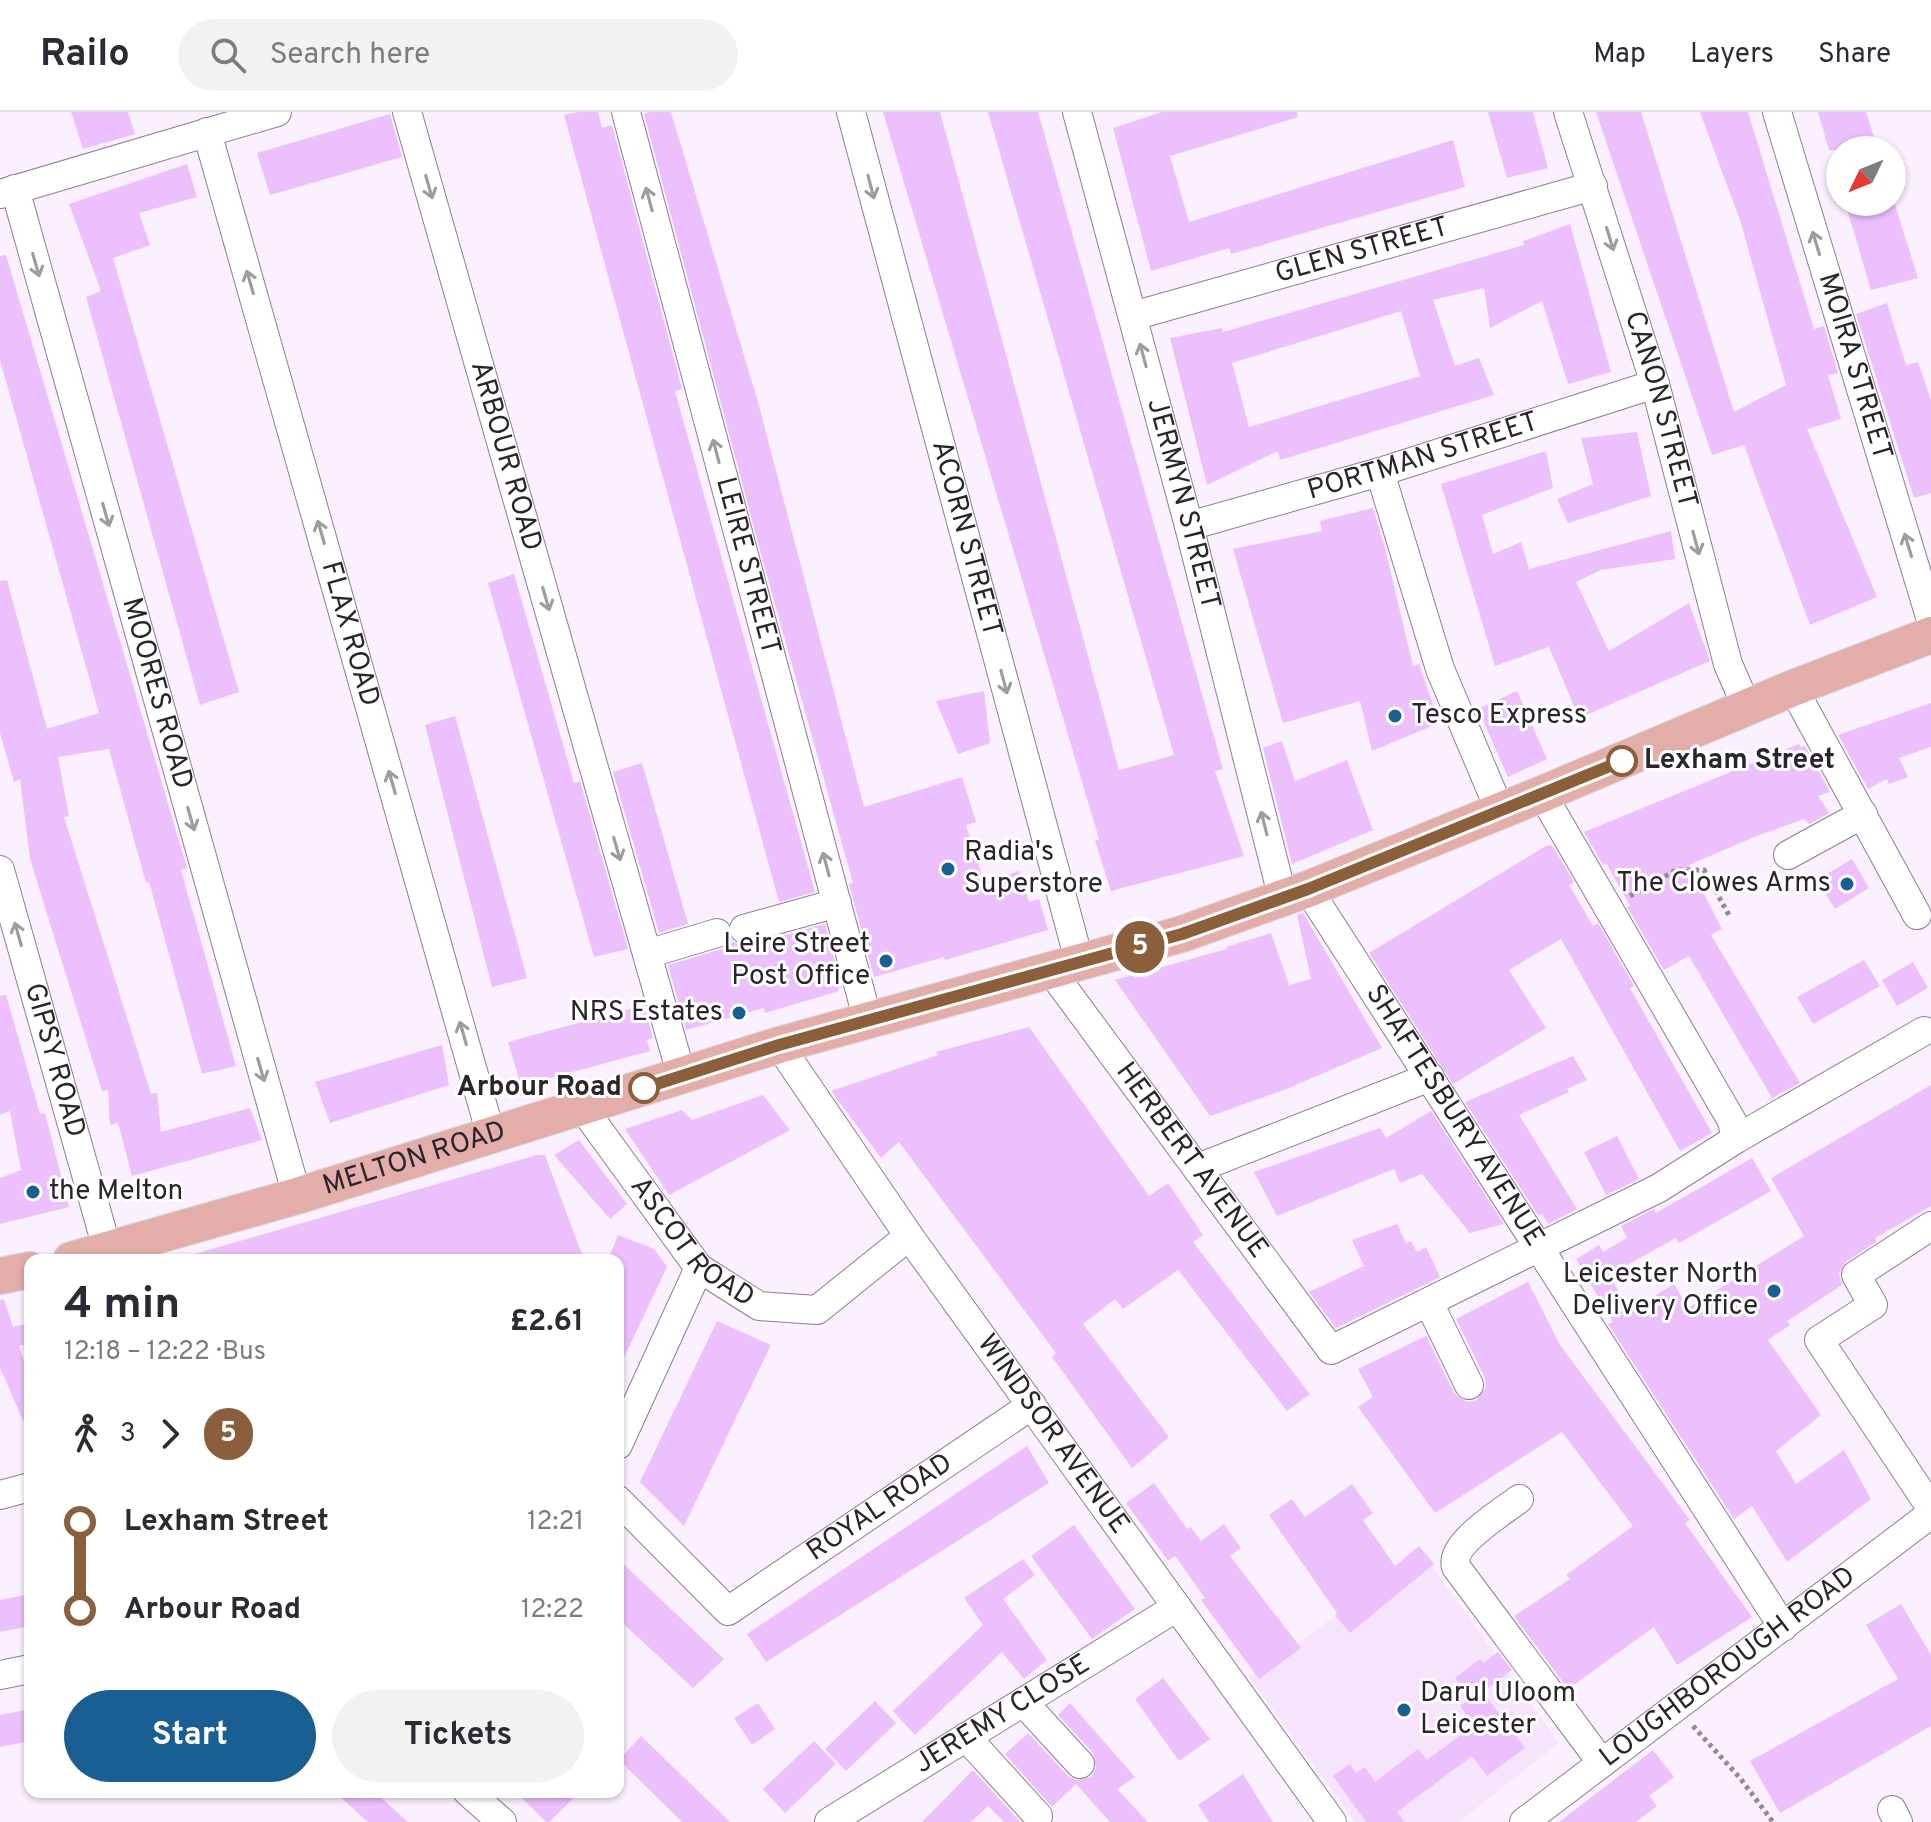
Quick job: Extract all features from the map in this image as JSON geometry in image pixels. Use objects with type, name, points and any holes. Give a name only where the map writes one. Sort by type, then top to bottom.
[{"type":"main road","name":"MELTON ROAD","points":[[99,1254],[297,1196],[779,1045],[1182,934],[1295,894],[1793,688],[1931,635]]},
{"type":"main road","points":[[0,1276],[24,1271]]},
{"type":"street","points":[[8,192],[277,112]]},
{"type":"street","name":"ARBOUR ROAD","points":[[407,112],[682,1077]]},
{"type":"street","name":"LEIRE STREET","points":[[626,112],[868,1021]]},
{"type":"street","name":"ACORN STREET","points":[[851,112],[1065,968]]},
{"type":"street","name":"JERMYN STREET","points":[[1077,112],[1189,526],[1295,894]]},
{"type":"street","name":"CANON STREET","points":[[1568,112],[1655,384],[1728,664],[1747,708]]},
{"type":"street","name":"MOIRA STREET","points":[[1777,112],[1931,620]]},
{"type":"street","name":"FLAX ROAD","points":[[207,132],[491,1135]]},
{"type":"street","name":"GLEN STREET","points":[[1133,316],[1593,186]]},
{"type":"street","name":"MOORES ROAD","points":[[8,192],[297,1196]]},
{"type":"street","name":"PORTMAN STREET","points":[[1189,526],[1380,472],[1655,384]]},
{"type":"street","points":[[1380,472],[1440,669],[1500,811]]},
{"type":"street","points":[[1793,688],[1917,915]]},
{"type":"street","points":[[1542,794],[1732,1121],[1736,1139]]},
{"type":"street","points":[[1788,855],[1863,814]]},
{"type":"street","name":"GIPSY ROAD","points":[[0,870],[108,1252]]},
{"type":"street","name":"SHAFTESBURY AVENUE","points":[[1295,894],[1430,1077],[1783,1627]]},
{"type":"street","points":[[647,954],[837,903]]},
{"type":"street","name":"HERBERT AVENUE","points":[[1065,968],[1198,1168],[1331,1350],[1429,1303]]},
{"type":"street","points":[[1469,1385],[1429,1303],[1659,1188],[1736,1139],[1924,1031]]},
{"type":"street","name":"WINDSOR AVENUE","points":[[779,1045],[909,1236],[1332,1822]]},
{"type":"street","points":[[1198,1168],[1430,1077]]},
{"type":"street","name":"ASCOT ROAD","points":[[582,1107],[699,1268],[759,1306],[817,1310],[909,1236]]},
{"type":"street","points":[[1931,1226],[1856,1275],[1873,1305],[1819,1340],[1931,1511]]},
{"type":"street","points":[[624,1432],[699,1268]]},
{"type":"street","name":"ROYAL ROAD","points":[[624,1506],[728,1611],[1032,1405]]},
{"type":"street","points":[[0,1495],[24,1489]]},
{"type":"street","points":[[1519,1499],[1464,1542],[1456,1553],[1456,1567],[1602,1763]]},
{"type":"street","name":"LOUGHBOROUGH ROAD","points":[[1524,1822],[1931,1511]]},
{"type":"street","name":"JEREMY CLOSE","points":[[829,1822],[1177,1607]]},
{"type":"street","points":[[0,1675],[24,1670]]},
{"type":"street","points":[[1023,1702],[1080,1764]]},
{"type":"street","points":[[966,1737],[1038,1816]]},
{"type":"street","points":[[475,1798],[502,1822]]},
{"type":"path","points":[[1608,908],[1676,870],[1704,870],[1730,917]]},
{"type":"path","points":[[1677,1706],[1740,1778],[1773,1822]]},
{"type":"shaded area","name":"Darul Uloom Leicester","points":[[1426,1558],[1559,1743],[1459,1822],[1355,1822],[1249,1677]]},
{"type":"building","points":[[71,112],[128,112],[135,134],[83,149]]},
{"type":"building","points":[[598,112],[602,128],[612,125],[682,389],[675,391],[815,892],[779,902],[564,115]]},
{"type":"building","points":[[671,112],[758,402],[864,807],[962,777],[976,822],[966,825],[984,882],[1019,871],[1029,902],[1039,899],[1048,930],[874,977],[849,884],[853,883],[761,554],[644,114]]},
{"type":"building","points":[[883,112],[940,112],[1119,770],[1174,755],[988,112],[1038,112],[1223,769],[1215,771],[1244,856],[1111,891],[1095,841],[1099,839]]},
{"type":"building","points":[[1162,112],[1297,112],[1298,117],[1170,156],[1189,222],[1453,140],[1465,187],[1231,254],[1229,248],[1151,271],[1113,128]]},
{"type":"building","points":[[1488,112],[1533,112],[1548,168],[1507,178]]},
{"type":"building","points":[[1596,112],[1641,112],[1734,412],[1786,385],[1741,223],[1700,112],[1748,112],[1814,329],[1824,326],[1838,373],[1828,375],[1841,419],[1807,429],[1877,597],[1810,625],[1744,445],[1712,455]]},
{"type":"building","points":[[1818,112],[1866,112],[1874,136],[1826,136],[1826,140]]},
{"type":"building","points":[[390,114],[402,157],[270,195],[257,153]]},
{"type":"building","points":[[187,164],[197,197],[139,213],[150,245],[113,258],[239,692],[200,705],[86,297],[101,291],[69,204]]},
{"type":"building","points":[[1849,216],[1898,216],[1918,278],[1871,290]]},
{"type":"building","points":[[1570,224],[1611,372],[1568,384],[1542,301],[1490,328],[1484,288],[1433,300],[1455,366],[1479,358],[1494,395],[1280,460],[1278,451],[1207,485],[1170,338],[1222,328],[1223,332],[1524,245],[1523,241]],"holes":[[[1401,311],[1420,376],[1249,427],[1232,363]]]},
{"type":"building","points":[[6,255],[187,868],[181,870],[236,1066],[202,1074],[109,749],[58,757],[69,816],[64,817],[151,1094],[157,1093],[161,1132],[250,1108],[262,1140],[132,1176],[118,1123],[110,1125],[108,1090],[102,1091],[30,859],[20,779],[14,782],[0,733],[0,581],[7,580],[47,729],[99,713],[0,360],[0,256]]},
{"type":"building","points":[[1887,303],[1906,365],[1918,362],[1931,400],[1931,493],[1914,498],[1856,314]]},
{"type":"building","points":[[1637,432],[1651,496],[1568,523],[1557,499],[1593,484],[1581,438]]},
{"type":"building","points":[[1546,451],[1553,488],[1482,515],[1493,554],[1521,542],[1529,569],[1671,531],[1675,559],[1601,570],[1576,582],[1609,651],[1689,603],[1710,661],[1579,718],[1549,647],[1495,666],[1441,484]]},
{"type":"building","points":[[1373,508],[1413,666],[1419,664],[1439,723],[1372,751],[1360,701],[1283,723],[1233,549],[1322,531],[1320,521]]},
{"type":"building","points":[[514,574],[574,783],[580,781],[628,949],[594,957],[488,583]]},
{"type":"building","points":[[984,691],[990,743],[958,754],[936,701]]},
{"type":"building","points":[[1517,691],[1547,759],[1508,777],[1478,709]]},
{"type":"building","points":[[1931,703],[1931,747],[1899,758],[1908,777],[1889,784],[1887,779],[1868,789],[1838,735]]},
{"type":"building","points":[[455,716],[527,978],[492,987],[425,725]]},
{"type":"building","points":[[1282,741],[1295,781],[1347,760],[1373,830],[1292,864],[1263,748]]},
{"type":"building","points":[[1799,744],[1805,746],[1830,792],[1818,796],[1829,813],[1809,824],[1804,819],[1754,837],[1689,865],[1722,929],[1711,935],[1800,1083],[1772,1098],[1689,956],[1664,970],[1627,907],[1630,906],[1606,863],[1603,865],[1584,832]]},
{"type":"building","points":[[642,763],[688,924],[659,933],[613,772]]},
{"type":"building","points":[[1552,845],[1574,882],[1569,885],[1593,926],[1598,923],[1634,986],[1630,988],[1712,1133],[1680,1151],[1561,939],[1509,970],[1546,1028],[1453,1084],[1369,953]]},
{"type":"building","points":[[1852,859],[1869,888],[1835,909],[1817,880]]},
{"type":"building","points":[[1303,913],[1382,1048],[1284,1090],[1210,1116],[1115,980],[1227,949],[1271,933],[1289,985],[1311,979],[1297,915]]},
{"type":"building","points":[[825,924],[842,988],[838,988],[839,991],[765,1013],[764,1008],[686,1030],[668,965],[722,949],[732,941],[749,945]]},
{"type":"building","points":[[1864,960],[1880,986],[1813,1024],[1797,997]]},
{"type":"building","points":[[1913,962],[1928,988],[1897,1006],[1882,980]]},
{"type":"building","points":[[6,995],[40,1114],[45,1113],[69,1207],[0,1224],[0,1178],[21,1170],[10,1111],[0,1115],[0,996]]},
{"type":"building","points":[[644,1005],[653,1038],[647,1040],[650,1051],[521,1086],[508,1042]]},
{"type":"building","points":[[1029,1027],[1149,1196],[1168,1183],[1203,1235],[1193,1242],[1310,1394],[1287,1411],[1178,1270],[1123,1309],[1115,1299],[1083,1324],[1169,1437],[1132,1468],[1052,1357],[1056,1353],[899,1142],[881,1158],[831,1091],[938,1055],[936,1052]]},
{"type":"building","points":[[442,1045],[449,1085],[330,1123],[315,1082]]},
{"type":"building","points":[[1573,1056],[1587,1080],[1567,1089],[1569,1092],[1519,1115],[1577,1209],[1548,1224],[1542,1214],[1538,1215],[1465,1102]]},
{"type":"building","points":[[1931,1085],[1931,1206],[1875,1238],[1877,1241],[1847,1261],[1839,1274],[1842,1285],[1787,1321],[1790,1325],[1768,1340],[1821,1415],[1776,1451],[1796,1484],[1844,1450],[1871,1499],[1787,1562],[1752,1506],[1734,1519],[1608,1324],[1613,1322],[1576,1259],[1599,1245],[1603,1252],[1627,1238],[1621,1226],[1654,1209],[1656,1213],[1752,1158],[1771,1191],[1679,1243],[1676,1238],[1609,1275],[1630,1311],[1674,1284],[1688,1308],[1804,1236],[1771,1178]]},
{"type":"building","points":[[763,1095],[790,1130],[669,1195],[625,1129],[682,1110],[692,1120]]},
{"type":"building","points":[[1431,1111],[1504,1224],[1470,1233],[1422,1174],[1400,1183],[1394,1169],[1277,1216],[1254,1172],[1380,1128],[1386,1138]]},
{"type":"building","points":[[1617,1136],[1639,1179],[1606,1195],[1584,1152]]},
{"type":"building","points":[[579,1140],[627,1204],[610,1219],[554,1155]]},
{"type":"building","points":[[545,1155],[582,1254],[195,1254]]},
{"type":"building","points":[[1397,1224],[1406,1243],[1411,1241],[1417,1252],[1426,1247],[1440,1277],[1336,1328],[1309,1292],[1364,1266],[1352,1240]]},
{"type":"building","points":[[618,1235],[654,1249],[667,1267],[624,1357],[624,1254],[610,1254]]},
{"type":"building","points":[[1528,1282],[1560,1345],[1690,1520],[1685,1523],[1752,1617],[1677,1665],[1654,1627],[1568,1689],[1514,1616],[1570,1579],[1566,1575],[1633,1526],[1562,1432],[1435,1513],[1358,1407],[1373,1397],[1358,1369],[1426,1336],[1454,1393],[1467,1402],[1477,1400],[1486,1387],[1485,1378],[1456,1319]]},
{"type":"building","points":[[4,1299],[13,1327],[24,1324],[24,1345],[19,1346],[24,1361],[24,1422],[0,1368],[0,1300]]},
{"type":"building","points":[[717,1321],[771,1345],[684,1526],[640,1482]]},
{"type":"building","points":[[1027,1446],[1049,1483],[766,1662],[747,1634]]},
{"type":"building","points":[[1154,1483],[1187,1529],[1191,1527],[1201,1541],[1224,1524],[1241,1548],[1230,1556],[1301,1648],[1259,1679],[1201,1600],[1205,1598],[1175,1556],[1168,1561],[1126,1503]]},
{"type":"building","points":[[1352,1484],[1373,1513],[1363,1520],[1395,1566],[1419,1546],[1434,1564],[1350,1633],[1269,1515],[1292,1499],[1305,1517]]},
{"type":"building","points":[[1074,1525],[1135,1609],[1092,1639],[1031,1556]]},
{"type":"building","points":[[1023,1559],[1035,1575],[1003,1599],[1047,1660],[1024,1679],[1002,1652],[915,1735],[893,1711],[983,1625],[964,1598]]},
{"type":"building","points":[[624,1565],[724,1659],[693,1688],[624,1625]]},
{"type":"building","points":[[24,1595],[24,1627],[0,1632],[0,1600]]},
{"type":"building","points":[[1901,1604],[1931,1655],[1931,1726],[1780,1813],[1750,1761],[1898,1679],[1866,1625]]},
{"type":"building","points":[[1498,1652],[1512,1670],[1483,1692],[1525,1748],[1487,1776],[1472,1756],[1397,1812],[1405,1822],[1366,1822],[1333,1776],[1350,1764],[1356,1773],[1365,1767],[1375,1782],[1418,1749],[1427,1760],[1474,1725],[1460,1706],[1470,1699],[1455,1678],[1480,1659],[1483,1663]]},
{"type":"building","points":[[1163,1678],[1210,1739],[1179,1761],[1135,1699]]},
{"type":"building","points":[[875,1701],[896,1723],[846,1771],[825,1749]]},
{"type":"building","points":[[758,1703],[775,1729],[752,1745],[734,1718]]},
{"type":"building","points":[[1070,1703],[1135,1777],[1117,1789],[1148,1822],[1110,1822],[1076,1784],[1052,1807],[1005,1754],[1028,1733],[1068,1776],[1076,1780],[1091,1777],[1096,1768],[1093,1753],[1058,1715]]},
{"type":"building","points":[[24,1710],[24,1742],[0,1747],[0,1715]]},
{"type":"building","points":[[641,1736],[730,1822],[682,1822],[624,1765],[624,1755]]},
{"type":"building","points":[[814,1741],[836,1764],[785,1813],[763,1789]]},
{"type":"building","points":[[1653,1750],[1674,1777],[1649,1796],[1657,1806],[1636,1822],[1559,1822]]},
{"type":"building","points":[[973,1770],[1020,1822],[1004,1822],[988,1806],[971,1822],[922,1822]]},
{"type":"building","points":[[1243,1774],[1273,1822],[1209,1822],[1198,1805]]},
{"type":"building","points":[[342,1798],[382,1798],[408,1822],[368,1822]]},
{"type":"building","points":[[522,1798],[574,1798],[549,1822]]},
{"type":"bus line","name":"5","points":[[644,1088],[779,1045],[1182,934],[1283,899],[1622,761]]},
{"type":"place","name":"Tesco Express","points":[[1395,716]]},
{"type":"place","name":"Lexham Street","points":[[1622,761]]},
{"type":"place","name":"Radia's Superstore","points":[[948,869]]},
{"type":"place","name":"The Clowes Arms","points":[[1847,884]]},
{"type":"place","name":"Leire Street Post Office","points":[[886,961]]},
{"type":"place","name":"NRS Estates","points":[[739,1013]]},
{"type":"place","name":"Arbour Road","points":[[644,1088]]},
{"type":"place","name":"the Melton","points":[[33,1192]]},
{"type":"place","name":"Leicester North Delivery Office","points":[[1774,1291]]},
{"type":"place","name":"Darul Uloom Leicester","points":[[1404,1710]]}]
